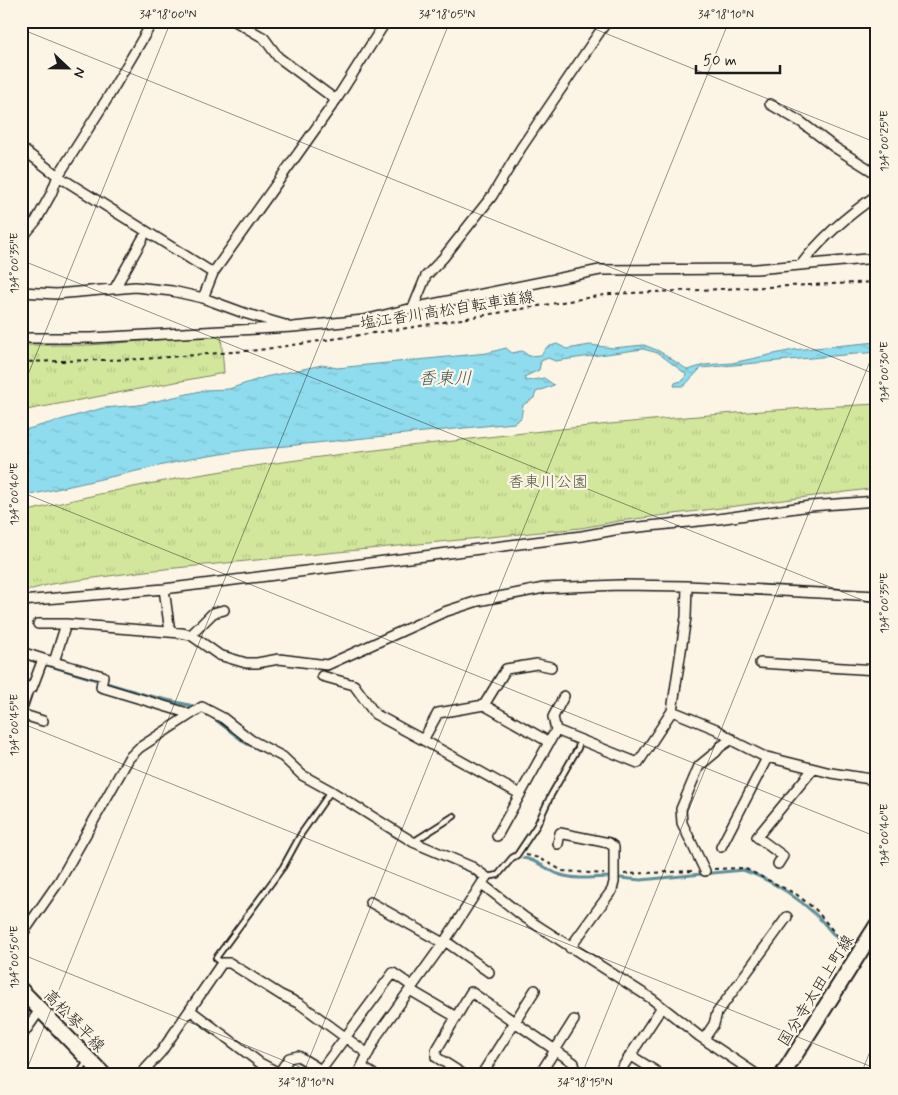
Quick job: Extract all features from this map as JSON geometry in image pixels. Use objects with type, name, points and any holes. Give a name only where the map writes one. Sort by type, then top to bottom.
[{"type":"main road","name":"国分寺太田上町線","points":[[783,1074],[873,934]]},
{"type":"main road","name":"高松琴平線","points":[[21,990],[103,1074]]},
{"type":"street","points":[[21,239],[36,221],[51,194],[58,176],[107,99],[153,21]]},
{"type":"street","points":[[235,21],[264,38],[278,57],[336,100]]},
{"type":"street","points":[[203,298],[213,273],[336,100],[386,21]]},
{"type":"street","points":[[413,308],[426,276],[443,258],[492,196],[521,148],[607,21]]},
{"type":"street","points":[[770,104],[801,122],[834,147],[877,174]]},
{"type":"street","points":[[21,148],[58,176],[213,273]]},
{"type":"street","points":[[801,265],[816,244],[857,208],[877,195]]},
{"type":"street","points":[[115,288],[143,238]]},
{"type":"street","points":[[21,338],[91,338],[293,327],[364,320],[413,308],[600,270],[756,269],[877,258]]},
{"type":"street","points":[[21,292],[56,294],[135,287],[172,291],[203,298],[244,313],[293,327]]},
{"type":"street","points":[[21,601],[164,589],[573,538],[620,529],[718,519],[810,506],[877,501]]},
{"type":"street","points":[[38,624],[66,624],[170,632],[191,636],[219,655],[246,663],[279,659],[327,665],[444,612],[478,601],[544,588],[570,586],[687,586],[877,596]]},
{"type":"street","points":[[556,730],[638,764],[672,711],[686,617],[687,586]]},
{"type":"street","points":[[164,589],[170,632]]},
{"type":"street","points":[[191,636],[213,613],[224,610]]},
{"type":"street","points":[[54,662],[66,624]]},
{"type":"street","points":[[21,652],[42,662],[54,662],[103,676],[100,687],[184,712],[195,711]]},
{"type":"street","points":[[42,662],[32,688],[25,686],[21,712],[43,721]]},
{"type":"street","points":[[484,705],[506,669],[537,664],[551,667]]},
{"type":"street","points":[[760,664],[877,670]]},
{"type":"street","points":[[322,676],[354,685],[375,714],[520,794]]},
{"type":"street","points":[[497,836],[556,730],[553,717],[564,696]]},
{"type":"street","points":[[423,740],[438,712],[484,705],[549,742]]},
{"type":"street","points":[[21,936],[60,880],[128,758],[139,748],[202,707],[222,718],[250,740],[283,757],[302,775],[330,793],[413,842],[472,867],[524,917],[662,1007],[704,1039],[756,1074]]},
{"type":"street","points":[[672,711],[716,729],[767,758],[857,778],[877,780]]},
{"type":"street","points":[[705,871],[682,824],[681,809],[699,766],[732,739]]},
{"type":"street","points":[[721,848],[767,758]]},
{"type":"street","points":[[778,864],[783,856],[757,838],[813,769]]},
{"type":"street","points":[[558,844],[560,833],[609,843],[614,847],[612,890],[570,948]]},
{"type":"street","points":[[373,1074],[360,1070],[378,1034],[444,942],[484,880]]},
{"type":"street","points":[[370,902],[444,942],[489,972]]},
{"type":"street","points":[[704,1039],[714,1024],[717,1013],[787,917]]},
{"type":"street","points":[[141,1074],[161,1052],[222,963],[230,963],[281,995],[300,1004],[368,1054]]},
{"type":"street","points":[[190,1010],[260,1063],[279,1073],[289,1058],[298,1056],[321,1070],[394,973],[411,988],[456,1018]]},
{"type":"street","points":[[482,1074],[535,990]]},
{"type":"street","points":[[463,1074],[436,1057],[436,1051],[471,992],[574,1063]]},
{"type":"street","points":[[618,1074],[662,1007]]},
{"type":"street","points":[[21,1037],[40,1010]]},
{"type":"street","points":[[540,1074],[574,1020]]},
{"type":"street","points":[[630,1055],[657,1072],[656,1074]]},
{"type":"lane","points":[[484,880],[498,875],[512,858],[517,855],[537,825],[551,795],[578,748],[580,740]]},
{"type":"lane","points":[[222,963],[216,958],[283,867],[302,834],[330,793]]},
{"type":"lane","points":[[413,842],[454,816]]},
{"type":"lane","points":[[79,1074],[88,1059]]},
{"type":"path","name":"塩江香川高松自転車道線","points":[[21,362],[143,359],[259,350],[414,327],[610,294],[877,282]]},
{"type":"path","points":[[517,855],[528,854],[563,871],[614,874],[744,868],[796,894],[816,910],[839,938],[849,944],[873,934]]},
{"type":"green space","points":[[221,335],[224,373],[21,411],[21,345],[90,345]]},
{"type":"green space","name":"香東川公園","points":[[877,404],[877,488],[619,521],[581,528],[145,571],[51,584],[21,592],[21,513],[73,500],[179,478],[391,448],[660,419],[768,410]]},
{"type":"water","name":"香東川","points":[[877,342],[877,352],[701,368],[684,386],[674,386],[675,383],[684,380],[686,374],[658,353],[643,349],[555,361],[548,358],[541,361],[539,370],[524,377],[526,381],[544,378],[554,385],[536,392],[534,398],[523,405],[521,418],[514,423],[246,450],[190,459],[21,497],[21,431],[103,408],[139,405],[205,390],[229,389],[265,377],[322,365],[337,368],[487,353],[506,348],[512,353],[522,351],[529,356],[541,355],[547,347],[557,344],[567,349],[590,345],[613,348],[644,345],[659,351],[688,370],[704,365],[732,363],[793,350]]},
{"type":"building","points":[[21,1003],[30,1012],[21,1022]]},
{"type":"waterway","points":[[21,657],[146,695],[198,708]]},
{"type":"waterway","points":[[212,717],[247,744],[269,754]]},
{"type":"waterway","points":[[351,808],[396,837]]},
{"type":"waterway","points":[[419,849],[470,871],[479,879]]},
{"type":"waterway","points":[[523,858],[564,876],[583,878],[609,877]]},
{"type":"waterway","points":[[620,878],[641,880],[743,870],[772,883],[790,894],[815,914],[842,942],[854,950]]}]
